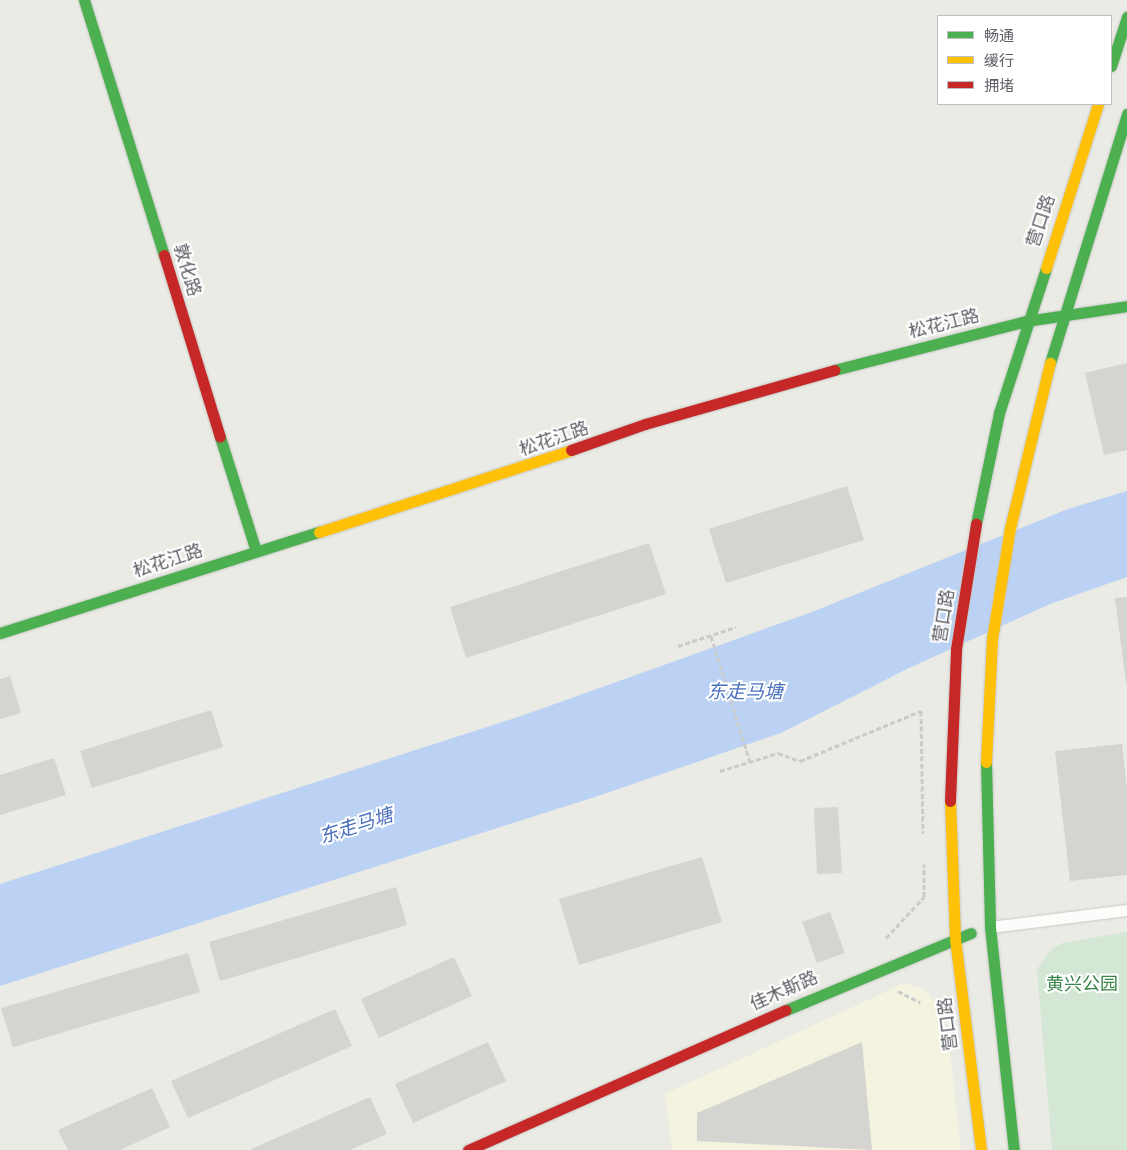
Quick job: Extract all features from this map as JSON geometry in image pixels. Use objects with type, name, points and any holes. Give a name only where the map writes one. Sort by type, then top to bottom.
[{"type":"main road","name":"敦化路","points":[[84,0],[256,551]]},
{"type":"main road","points":[[1112,63],[1127,17]]},
{"type":"main road","name":"营口路","points":[[981,1150],[955,938],[950,739],[956,649],[986,464],[1026,321],[1098,105]]},
{"type":"main road","points":[[1014,1150],[990,927],[984,777],[992,639],[1010,528],[1037,404],[1068,313],[1127,114]]},
{"type":"main road","name":"松花江路","points":[[0,633],[564,454],[645,424],[831,371],[1026,321],[1068,313],[1127,306]]},
{"type":"main road","name":"佳木斯路","points":[[468,1150],[955,938],[990,927]]},
{"type":"lane","name":"佳木斯路","points":[[990,927],[1127,910]]},
{"type":"path","points":[[678,646],[736,627]]},
{"type":"path","points":[[711,636],[750,762]]},
{"type":"path","points":[[720,771],[778,754],[800,760],[921,711],[923,838]]},
{"type":"path","points":[[883,942],[924,897],[924,858]]},
{"type":"path","points":[[898,991],[920,1002]]},
{"type":"shaded area","points":[[905,983],[925,990],[938,1006],[948,1035],[961,1150],[672,1150],[665,1094]]},
{"type":"green space","name":"黄兴公园","points":[[1127,932],[1127,1150],[1052,1150],[1037,969],[1052,949],[1062,943]]},
{"type":"water","name":"东走马塘","points":[[1127,491],[1127,577],[1050,604],[909,668],[781,733],[598,796],[0,986],[0,884],[521,716],[812,612],[1068,509]]},
{"type":"building","points":[[1127,363],[1127,450],[1104,455],[1085,373]]},
{"type":"building","points":[[847,486],[864,540],[726,583],[709,529]]},
{"type":"building","points":[[649,543],[666,594],[466,658],[450,607]]},
{"type":"building","points":[[1127,597],[1127,683],[1126,683],[1115,598]]},
{"type":"building","points":[[10,676],[21,713],[0,719],[0,679]]},
{"type":"building","points":[[211,710],[223,747],[92,788],[80,751]]},
{"type":"building","points":[[1122,744],[1127,790],[1127,875],[1070,881],[1055,751]]},
{"type":"building","points":[[54,758],[66,795],[0,815],[0,775]]},
{"type":"building","points":[[838,807],[842,873],[817,874],[814,808]]},
{"type":"building","points":[[702,857],[722,922],[579,965],[559,899]]},
{"type":"building","points":[[396,887],[407,925],[220,981],[209,942]]},
{"type":"building","points":[[830,912],[845,953],[817,963],[802,922]]},
{"type":"building","points":[[188,953],[200,992],[13,1047],[1,1008]]},
{"type":"building","points":[[454,957],[472,996],[379,1038],[361,999]]},
{"type":"building","points":[[335,1009],[352,1046],[188,1118],[171,1081]]},
{"type":"building","points":[[488,1042],[506,1081],[413,1123],[395,1084]]},
{"type":"building","points":[[862,1042],[872,1150],[697,1141],[697,1113]]},
{"type":"building","points":[[152,1088],[170,1127],[120,1150],[68,1150],[58,1130]]},
{"type":"building","points":[[370,1097],[387,1134],[350,1150],[249,1150]]},
{"type":"traffic: fast","points":[[84,0],[164,255]]},
{"type":"traffic: fast","points":[[1112,63],[1127,17]]},
{"type":"traffic: fast","points":[[1050,363],[1127,114]]},
{"type":"traffic: fast","points":[[976,524],[999,413],[1046,268]]},
{"type":"traffic: fast","points":[[834,370],[1026,321],[1127,306]]},
{"type":"traffic: fast","points":[[220,437],[256,551]]},
{"type":"traffic: fast","points":[[0,633],[319,532]]},
{"type":"traffic: fast","points":[[986,762],[990,927],[1014,1150]]},
{"type":"traffic: fast","points":[[786,1010],[971,933]]},
{"type":"traffic: slow","points":[[1046,268],[1098,105]]},
{"type":"traffic: slow","points":[[986,762],[992,639],[1010,528],[1050,363]]},
{"type":"traffic: slow","points":[[319,532],[571,450]]},
{"type":"traffic: slow","points":[[950,801],[955,938],[981,1150]]},
{"type":"traffic: jam","points":[[164,255],[220,437]]},
{"type":"traffic: jam","points":[[571,450],[645,424],[834,370]]},
{"type":"traffic: jam","points":[[950,801],[956,649],[976,524]]},
{"type":"traffic: jam","points":[[468,1150],[786,1010]]}]
